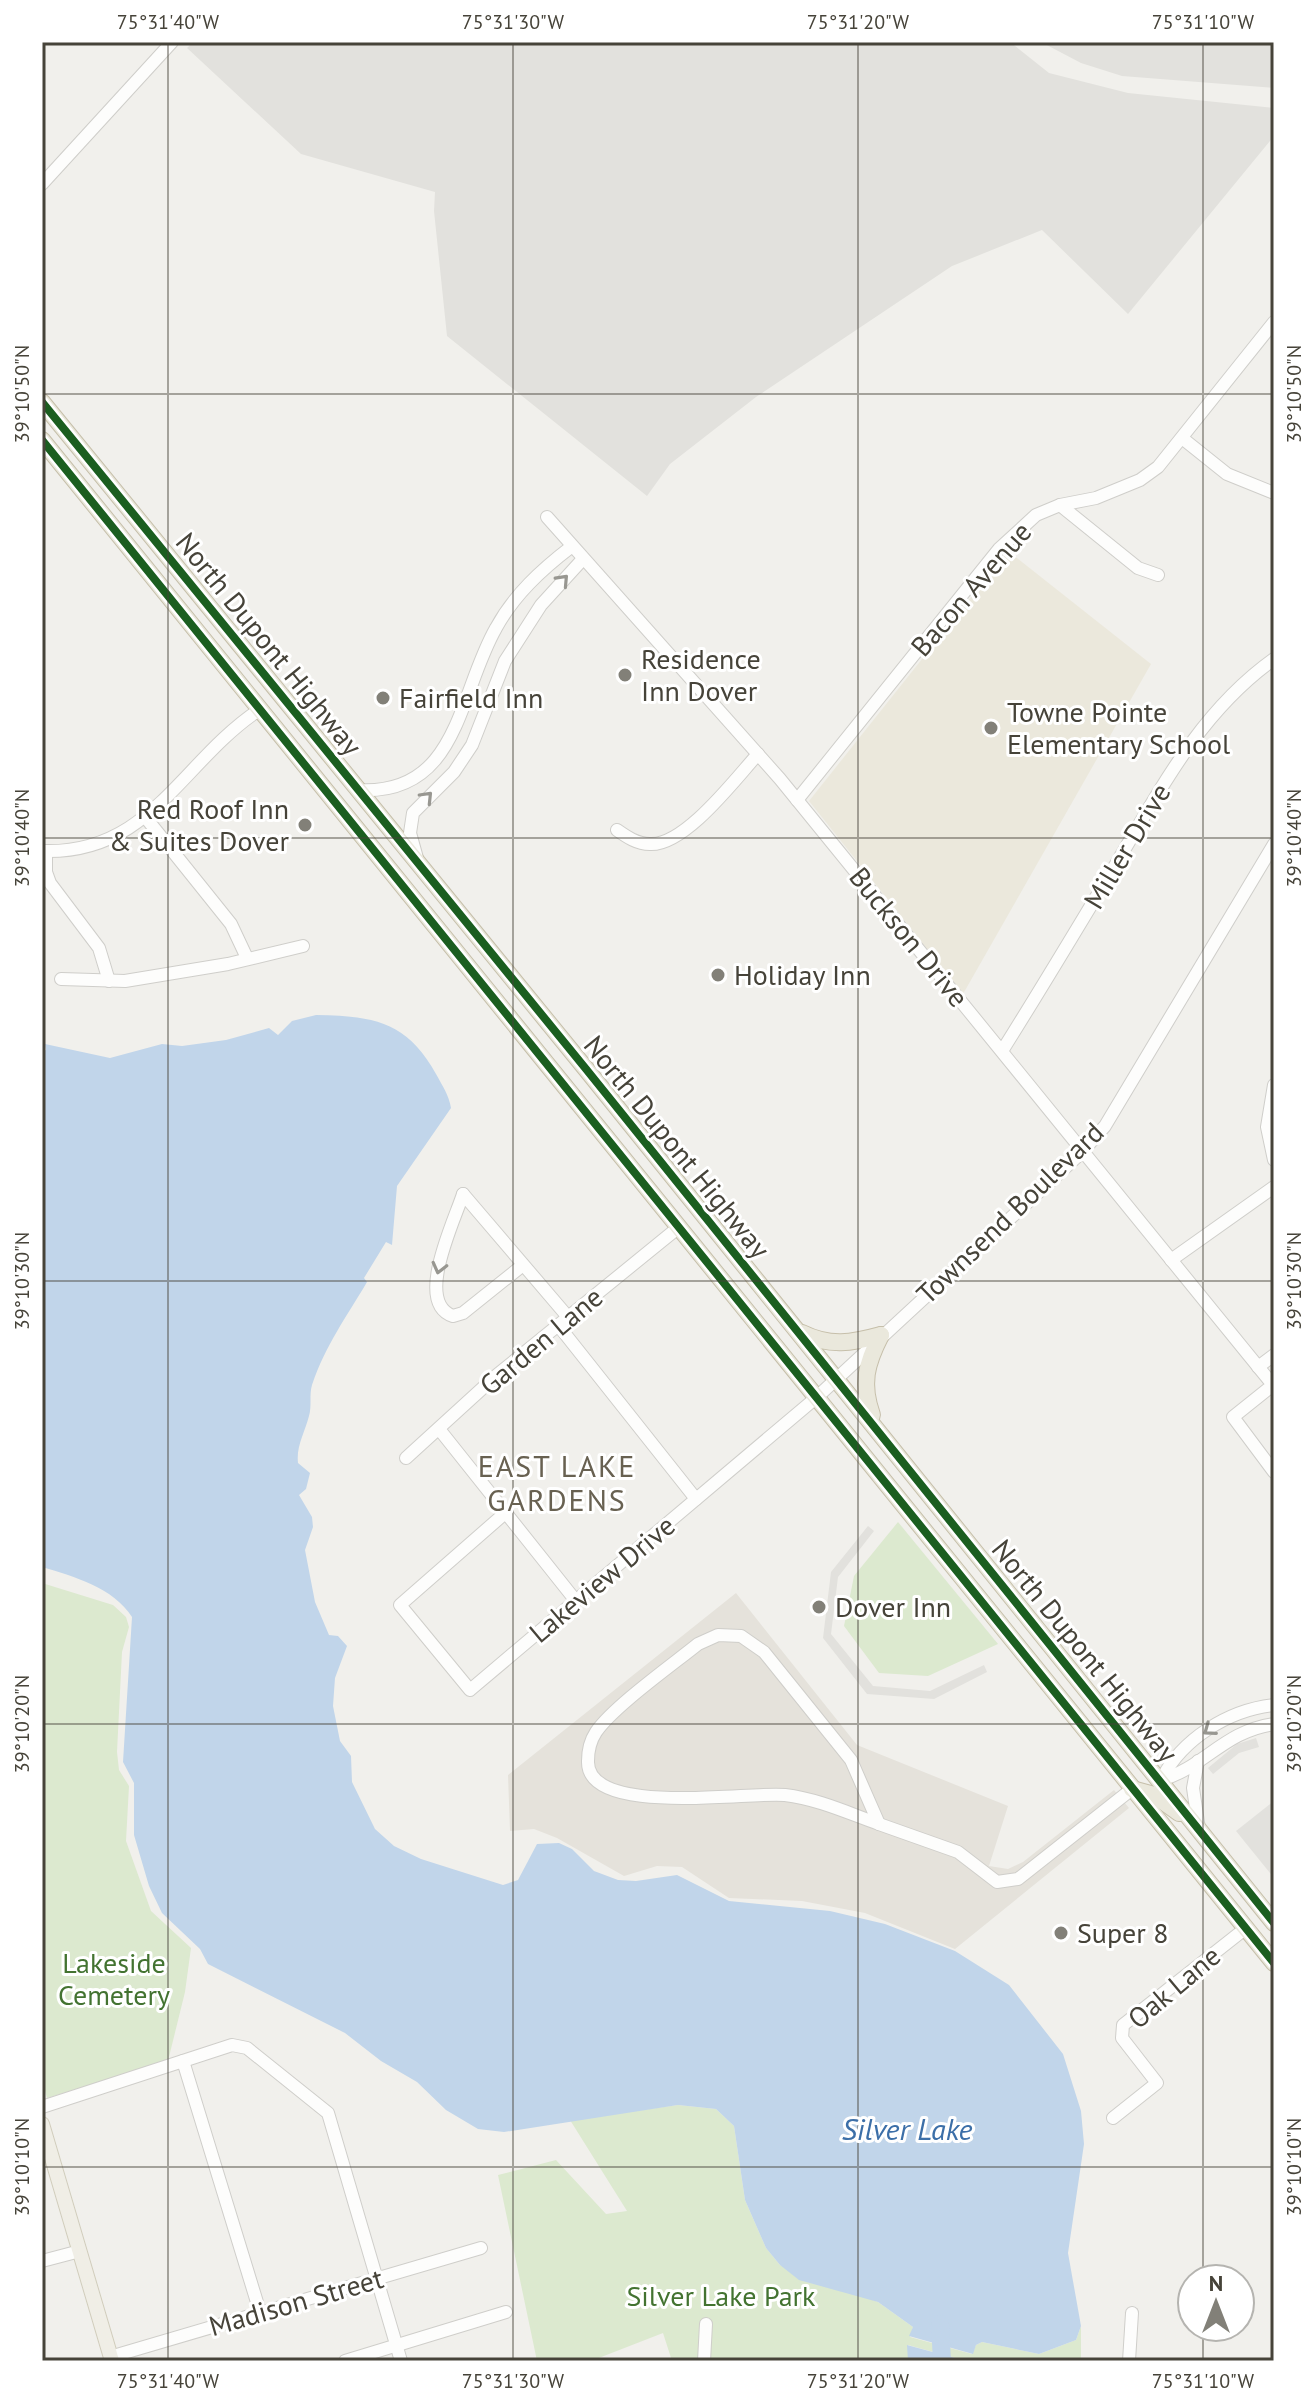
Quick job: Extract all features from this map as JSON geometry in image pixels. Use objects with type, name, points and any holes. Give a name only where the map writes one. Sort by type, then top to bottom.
[{"type":"highway","name":"North Dupont Highway","points":[[42,402],[877,1428],[1274,1923]]},
{"type":"highway","name":"North Dupont Highway","points":[[42,440],[1274,1963]]},
{"type":"highway","points":[[259,710],[277,710],[312,735]]},
{"type":"highway","points":[[400,880],[416,888],[441,920],[449,923],[462,919]]},
{"type":"highway","points":[[797,1330],[826,1343],[839,1344],[881,1335]]},
{"type":"highway","points":[[877,1428],[865,1396],[865,1375],[881,1335]]},
{"type":"highway","points":[[1112,1764],[1139,1779],[1161,1780]]},
{"type":"highway","points":[[1132,1789],[1154,1795],[1199,1829]]},
{"type":"highway","points":[[1246,1928],[1261,1933],[1274,1948]]},
{"type":"main road","points":[[42,2124],[111,2359]]},
{"type":"street","points":[[42,184],[172,42]]},
{"type":"street","name":"Bacon Avenue","points":[[797,800],[999,549],[1036,515],[1060,505],[1096,498],[1140,480],[1158,467],[1274,322]]},
{"type":"street","points":[[1182,438],[1227,474],[1274,493]]},
{"type":"street","points":[[1060,505],[1138,568],[1158,575]]},
{"type":"street","name":"Buckson Drive","points":[[547,517],[797,800],[1274,1385]]},
{"type":"street","points":[[358,790],[397,789],[423,772],[449,741],[496,628],[523,590],[571,547]]},
{"type":"street","points":[[420,868],[410,833],[413,813],[454,772],[472,745],[501,671],[541,605],[582,560]]},
{"type":"street","name":"Miller Drive","points":[[1002,1051],[1169,774],[1203,724],[1219,706],[1274,659]]},
{"type":"street","points":[[481,664],[501,671]]},
{"type":"street","points":[[109,981],[99,948],[47,878],[44,851],[102,844],[146,818],[221,740],[259,710]]},
{"type":"street","points":[[617,830],[631,839],[649,844],[674,837],[695,821],[758,754]]},
{"type":"street","points":[[146,818],[231,924],[247,958]]},
{"type":"street","name":"Townsend Boulevard","points":[[817,1397],[1082,1152],[1105,1126],[1274,844]]},
{"type":"street","points":[[61,979],[109,981],[303,946]]},
{"type":"street","points":[[1274,1085],[1267,1127],[1274,1160]]},
{"type":"street","points":[[1171,1260],[1274,1187]]},
{"type":"street","points":[[523,1265],[463,1313],[453,1316],[439,1309],[436,1303],[436,1274],[463,1194],[523,1265],[696,1499]]},
{"type":"street","name":"Garden Lane","points":[[406,1458],[563,1321],[679,1227]]},
{"type":"street","points":[[1258,1367],[1274,1355]]},
{"type":"street","points":[[1274,1385],[1233,1417],[1274,1472]]},
{"type":"street","name":"Lakeview Drive","points":[[504,1514],[400,1605],[470,1690],[817,1397]]},
{"type":"street","points":[[439,1429],[576,1601]]},
{"type":"street","points":[[879,1824],[861,1777],[843,1749],[764,1652],[741,1636],[718,1635],[698,1644],[604,1723],[590,1748],[591,1776],[598,1784],[613,1789],[674,1799],[787,1796],[821,1803],[879,1824],[945,1846],[991,1879],[1008,1882],[1018,1879],[1132,1789]]},
{"type":"street","points":[[1161,1780],[1171,1760],[1223,1720],[1249,1709],[1274,1705]]},
{"type":"street","points":[[1161,1780],[1184,1773],[1234,1735],[1274,1724]]},
{"type":"street","points":[[1198,1761],[1193,1788],[1199,1829]]},
{"type":"street","name":"Oak Lane","points":[[1113,2118],[1157,2083],[1122,2038],[1123,2025],[1246,1928]]},
{"type":"street","points":[[42,2107],[232,2045],[243,2046],[324,2109],[331,2119],[401,2361]]},
{"type":"street","points":[[183,2061],[260,2312]]},
{"type":"street","name":"Madison Street","points":[[111,2359],[481,2248]]},
{"type":"street","points":[[42,2261],[80,2251]]},
{"type":"street","points":[[345,2361],[506,2312]]},
{"type":"street","points":[[1129,2361],[1132,2313]]},
{"type":"street","points":[[704,2361],[706,2324]]},
{"type":"shaded area","points":[[193,42],[1010,42],[1049,73],[1128,93],[1274,108],[1274,136],[1128,314],[1042,230],[952,266],[756,397],[670,464],[647,496],[447,336],[434,211],[435,192],[301,154],[187,48]]},
{"type":"shaded area","points":[[1041,42],[1274,42],[1274,88],[1122,76],[1081,63]]},
{"type":"shaded area","name":"Towne Pointe Elementary School","points":[[1008,551],[1151,664],[963,994],[809,801]]},
{"type":"shaded area","points":[[868,1526],[874,1531],[838,1577],[831,1634],[873,1686],[930,1691],[984,1665],[987,1672],[934,1699],[867,1694],[823,1638],[831,1572]]},
{"type":"shaded area","points":[[736,1593],[857,1745],[1008,1806],[989,1866],[1008,1869],[1023,1862],[1114,1790],[1129,1808],[955,1949],[865,1913],[802,1901],[729,1898],[682,1867],[657,1866],[624,1876],[557,1838],[534,1829],[510,1831],[508,1775]]},
{"type":"shaded area","points":[[1256,1738],[1259,1747],[1239,1753],[1213,1774],[1208,1768],[1237,1744]]},
{"type":"shaded area","points":[[1274,1801],[1274,1878],[1236,1831]]},
{"type":"green space","points":[[898,1522],[998,1644],[928,1676],[879,1673],[844,1626],[854,1576]]},
{"type":"green space","name":"Lakeside Cemetery","points":[[42,1583],[113,1605],[126,1617],[129,1627],[122,1652],[117,1752],[119,1770],[129,1786],[126,1841],[151,1911],[191,1948],[185,1992],[168,2061],[47,2098],[42,2080]]},
{"type":"green space","name":"Silver Lake Park","points":[[678,2105],[716,2109],[734,2126],[745,2200],[766,2248],[780,2265],[878,2302],[913,2327],[910,2337],[972,2354],[976,2345],[982,2342],[1039,2354],[1076,2340],[1081,2326],[1081,2361],[966,2361],[908,2345],[908,2361],[672,2361],[663,2333],[591,2361],[537,2361],[498,2175],[556,2160],[606,2214],[627,2211],[570,2120]]},
{"type":"water","name":"Silver Lake","points":[[316,1015],[371,1020],[400,1032],[425,1056],[445,1090],[451,1108],[397,1186],[392,1245],[386,1242],[364,1278],[367,1282],[324,1357],[312,1385],[310,1412],[298,1451],[298,1463],[310,1473],[306,1489],[299,1495],[312,1517],[313,1527],[305,1550],[315,1602],[329,1635],[338,1636],[347,1646],[335,1678],[333,1706],[340,1741],[351,1756],[352,1782],[375,1829],[394,1846],[421,1859],[503,1885],[518,1880],[537,1844],[559,1843],[572,1849],[594,1871],[618,1880],[636,1881],[677,1875],[729,1901],[830,1911],[885,1924],[955,1951],[1009,1985],[1063,2054],[1081,2111],[1084,2144],[1068,2253],[1081,2326],[1076,2340],[1039,2354],[982,2342],[976,2345],[973,2354],[909,2336],[913,2327],[878,2302],[799,2280],[780,2265],[766,2248],[745,2200],[734,2126],[716,2109],[678,2105],[504,2132],[478,2129],[446,2110],[417,2082],[381,2061],[345,2033],[208,1964],[200,1949],[162,1913],[149,1886],[134,1835],[134,1783],[123,1762],[132,1617],[104,1591],[42,1567],[42,1051],[46,1050],[45,1044],[110,1058],[162,1044],[182,1046],[226,1040],[269,1028],[278,1035],[292,1021]]},
{"type":"water","points":[[907,2345],[966,2361],[908,2361]]},
{"type":"waterway","points":[[940,2324],[942,2361]]},
{"type":"cycle path","points":[[42,402],[586,1069],[1274,1923]]},
{"type":"cycle path","points":[[42,440],[1274,1963]]},
{"type":"place","name":"Residence Inn Dover","points":[[625,675]]},
{"type":"place","name":"Fairfield Inn","points":[[383,698]]},
{"type":"place","name":"Towne Pointe Elementary School","points":[[991,728]]},
{"type":"place","name":"Red Roof Inn & Suites Dover","points":[[305,825]]},
{"type":"place","name":"Holiday Inn","points":[[718,975]]},
{"type":"place","name":"Dover Inn","points":[[819,1607]]},
{"type":"place","name":"Super 8","points":[[1061,1933]]},
{"type":"district","name":"EAST LAKE GARDENS","points":[[557,1484]]}]
